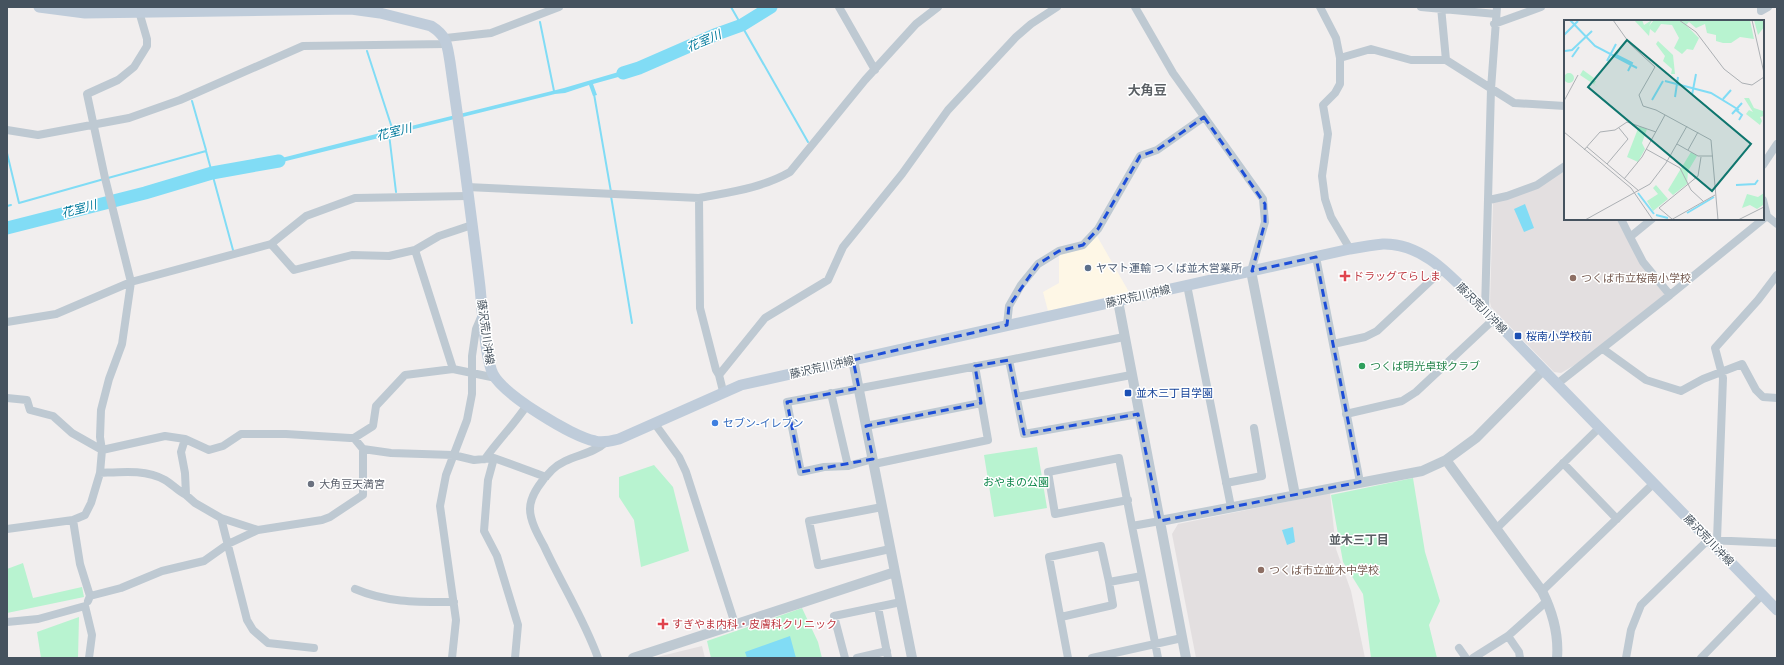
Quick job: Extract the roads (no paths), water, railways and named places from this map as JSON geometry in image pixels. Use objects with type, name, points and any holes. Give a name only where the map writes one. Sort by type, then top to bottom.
[{"type":"main road","points":[[39,7],[85,13],[138,10],[368,10],[431,26],[446,41]]},
{"type":"main road","name":"藤沢荒川沖線","points":[[446,41],[456,100],[482,312],[492,373],[507,392],[527,406],[582,437],[597,442],[606,442],[619,439],[741,385],[1350,249],[1385,244],[1399,246],[1416,251],[1443,269],[1494,319],[1599,428],[1713,540],[1777,610]]},
{"type":"street","points":[[7,130],[38,135],[129,118],[180,100],[303,46],[446,41],[491,33],[559,7]]},
{"type":"street","points":[[839,7],[875,70]]},
{"type":"street","points":[[7,322],[56,314],[131,282],[271,244],[306,216],[355,198],[468,191],[699,198],[756,186],[790,172],[875,70],[916,24],[938,7]]},
{"type":"street","points":[[720,375],[765,318],[828,280],[844,247],[902,174],[948,110],[1016,37],[1031,24],[1057,7]]},
{"type":"street","points":[[1135,7],[1172,73],[1258,190],[1265,204],[1265,222],[1251,271],[1295,495]]},
{"type":"street","points":[[1320,7],[1336,38],[1340,58],[1340,84],[1335,93],[1323,105],[1328,134],[1322,176],[1325,199],[1331,217],[1350,249]]},
{"type":"street","points":[[1422,7],[1496,10],[1491,89],[1485,310]]},
{"type":"street","points":[[1441,7],[1446,60]]},
{"type":"street","points":[[1494,24],[1541,7]]},
{"type":"street","points":[[1761,7],[1761,11],[1768,7]]},
{"type":"street","points":[[7,529],[73,520],[85,515],[91,503],[100,473],[102,450],[100,437],[101,410],[109,379],[122,344],[131,282],[105,178],[95,124],[87,94],[118,80],[134,66],[147,46],[147,39],[138,10]]},
{"type":"street","points":[[1340,58],[1371,49],[1411,60],[1446,60],[1514,103],[1564,106]]},
{"type":"street","points":[[1007,325],[1009,306],[1021,285],[1038,264],[1059,251],[1083,245],[1098,229],[1140,156],[1157,150],[1204,117]]},
{"type":"street","points":[[1764,164],[1777,144]]},
{"type":"street","points":[[1489,200],[1507,196],[1537,185],[1564,167]]},
{"type":"street","points":[[699,198],[700,308],[716,370],[720,375],[723,392]]},
{"type":"street","points":[[1764,204],[1767,216],[1777,224]]},
{"type":"street","points":[[1622,220],[1643,262],[1670,295]]},
{"type":"street","points":[[1630,237],[1651,220]]},
{"type":"street","points":[[1557,384],[1603,349],[1762,220]]},
{"type":"street","points":[[271,244],[294,270],[352,255],[389,256],[416,250],[439,236],[472,225]]},
{"type":"street","points":[[416,250],[453,369]]},
{"type":"street","points":[[1316,257],[1360,482]]},
{"type":"street","points":[[1332,344],[1365,337],[1377,331],[1443,269]]},
{"type":"street","points":[[1626,658],[1631,630],[1641,605],[1713,540],[1723,378],[1715,348],[1758,300],[1777,275]]},
{"type":"street","points":[[1187,285],[1231,507]]},
{"type":"street","points":[[1118,301],[1138,414],[1186,658]]},
{"type":"street","points":[[452,658],[456,620],[440,506],[446,475],[467,420],[472,394],[472,356],[476,329],[482,312]]},
{"type":"street","points":[[1346,414],[1402,401],[1416,392],[1494,319]]},
{"type":"street","points":[[975,366],[988,440],[873,462],[848,466],[824,467],[801,472],[787,402],[1124,337]]},
{"type":"street","points":[[1603,349],[1646,380],[1681,391],[1703,379],[1722,373],[1742,364],[1756,390],[1763,397],[1777,398]]},
{"type":"street","points":[[853,360],[912,658]]},
{"type":"street","points":[[1009,360],[1024,434],[1138,414]]},
{"type":"street","points":[[7,398],[27,400],[30,410],[53,416],[72,433],[102,450],[165,436],[185,439],[209,450],[223,446],[241,434],[286,434],[354,438],[373,426],[376,406],[405,375],[453,369],[496,378]]},
{"type":"street","points":[[1132,526],[1422,471],[1446,460],[1476,438],[1543,370]]},
{"type":"street","points":[[1017,397],[1131,375]]},
{"type":"street","points":[[831,393],[848,466]]},
{"type":"street","points":[[866,426],[981,403]]},
{"type":"street","points":[[485,459],[497,441],[515,423],[527,406]]},
{"type":"street","points":[[655,424],[679,457],[686,472],[735,624]]},
{"type":"street","points":[[1226,483],[1262,476],[1254,428]]},
{"type":"street","points":[[1496,529],[1599,428]]},
{"type":"street","points":[[90,596],[121,588],[162,571],[204,561],[228,544],[258,530],[322,520],[330,517],[363,495],[363,449],[354,438]]},
{"type":"street","points":[[185,439],[182,452],[186,495]]},
{"type":"street","points":[[598,658],[590,636],[559,579],[532,517],[531,502],[546,477],[554,468],[601,447],[606,442]]},
{"type":"street","points":[[363,449],[391,453],[453,455],[474,460],[494,458],[546,477]]},
{"type":"street","points":[[494,458],[488,480],[484,531],[497,556],[518,625],[515,658]]},
{"type":"street","points":[[1128,500],[1055,514],[1048,472],[1119,458],[1128,500],[1158,658]]},
{"type":"street","points":[[1446,460],[1542,592],[1555,623],[1557,658]]},
{"type":"street","points":[[1563,463],[1617,519]]},
{"type":"street","points":[[100,473],[129,471],[143,473],[165,480],[195,503],[221,518],[258,530]]},
{"type":"street","points":[[1542,592],[1654,483]]},
{"type":"street","points":[[882,506],[809,521],[818,565],[890,549]]},
{"type":"street","points":[[221,518],[248,620],[253,630],[268,643],[314,648]]},
{"type":"street","points":[[73,520],[80,564],[90,596],[85,606],[92,635],[89,658]]},
{"type":"street","points":[[1713,540],[1777,543]]},
{"type":"street","points":[[1061,617],[1113,605],[1101,546],[1049,557],[1068,658]]},
{"type":"street","points":[[633,658],[895,572]]},
{"type":"street","points":[[1109,582],[1142,576]]},
{"type":"street","points":[[355,589],[374,597],[404,602],[454,602]]},
{"type":"street","points":[[1701,658],[1762,595]]},
{"type":"street","points":[[1473,658],[1508,636],[1547,601]]},
{"type":"street","points":[[844,658],[834,616],[901,602]]},
{"type":"street","points":[[7,622],[38,619],[85,606]]},
{"type":"street","points":[[857,658],[888,654],[878,607]]},
{"type":"street","points":[[1508,636],[1520,652],[1520,658]]},
{"type":"street","points":[[1092,658],[1115,656],[1182,638]]},
{"type":"street","points":[[1459,648],[1466,658]]},
{"type":"water","points":[[639,66],[640,71],[593,84],[597,95],[593,96],[589,85],[565,93],[555,94],[394,134],[391,131],[564,88]]},
{"type":"water","points":[[388,131],[391,135],[262,167],[262,163]]},
{"type":"water","points":[[1525,204],[1534,228],[1524,232],[1514,209]]},
{"type":"water","points":[[1293,527],[1295,542],[1287,545],[1282,530]]},
{"type":"water","points":[[790,636],[796,658],[747,658],[745,652]]},
{"type":"waterway","points":[[731,7],[808,142]]},
{"type":"waterway","name":"花室川","points":[[623,73],[639,68],[717,34],[742,25],[771,7]]},
{"type":"waterway","points":[[540,22],[554,91]]},
{"type":"waterway","points":[[367,51],[393,131]]},
{"type":"waterway","points":[[594,94],[611,192]]},
{"type":"waterway","points":[[192,101],[206,150]]},
{"type":"waterway","points":[[389,134],[396,192]]},
{"type":"waterway","points":[[108,178],[206,151],[233,250]]},
{"type":"waterway","points":[[7,153],[19,203],[104,179]]},
{"type":"waterway","name":"花室川","points":[[7,228],[145,193],[212,173],[279,161]]},
{"type":"waterway","points":[[611,196],[632,323]]},
{"type":"waterway","points":[[7,206],[11,205]]},
{"type":"place","name":"ヤマト運輸 つくば並木営業所","points":[[1088,268]]},
{"type":"place","name":"ドラッグてらしま","points":[[1345,276]]},
{"type":"place","name":"つくば市立桜南小学校","points":[[1573,278]]},
{"type":"place","name":"桜南小学校前","points":[[1518,336]]},
{"type":"place","name":"つくば明光卓球クラブ","points":[[1362,366]]},
{"type":"place","name":"並木三丁目学園","points":[[1128,393]]},
{"type":"place","name":"セブン-イレブン","points":[[715,423]]},
{"type":"place","name":"大角豆天満宮","points":[[311,484]]},
{"type":"place","name":"つくば市立並木中学校","points":[[1261,570]]},
{"type":"place","name":"すぎやま内科・皮膚科クリニック","points":[[663,624]]},
{"type":"district","name":"大角豆","points":[[1147,90]]},
{"type":"district","name":"並木三丁目","points":[[1359,540]]},
{"type":"park label","name":"おやまの公園","points":[[1016,482]]}]
